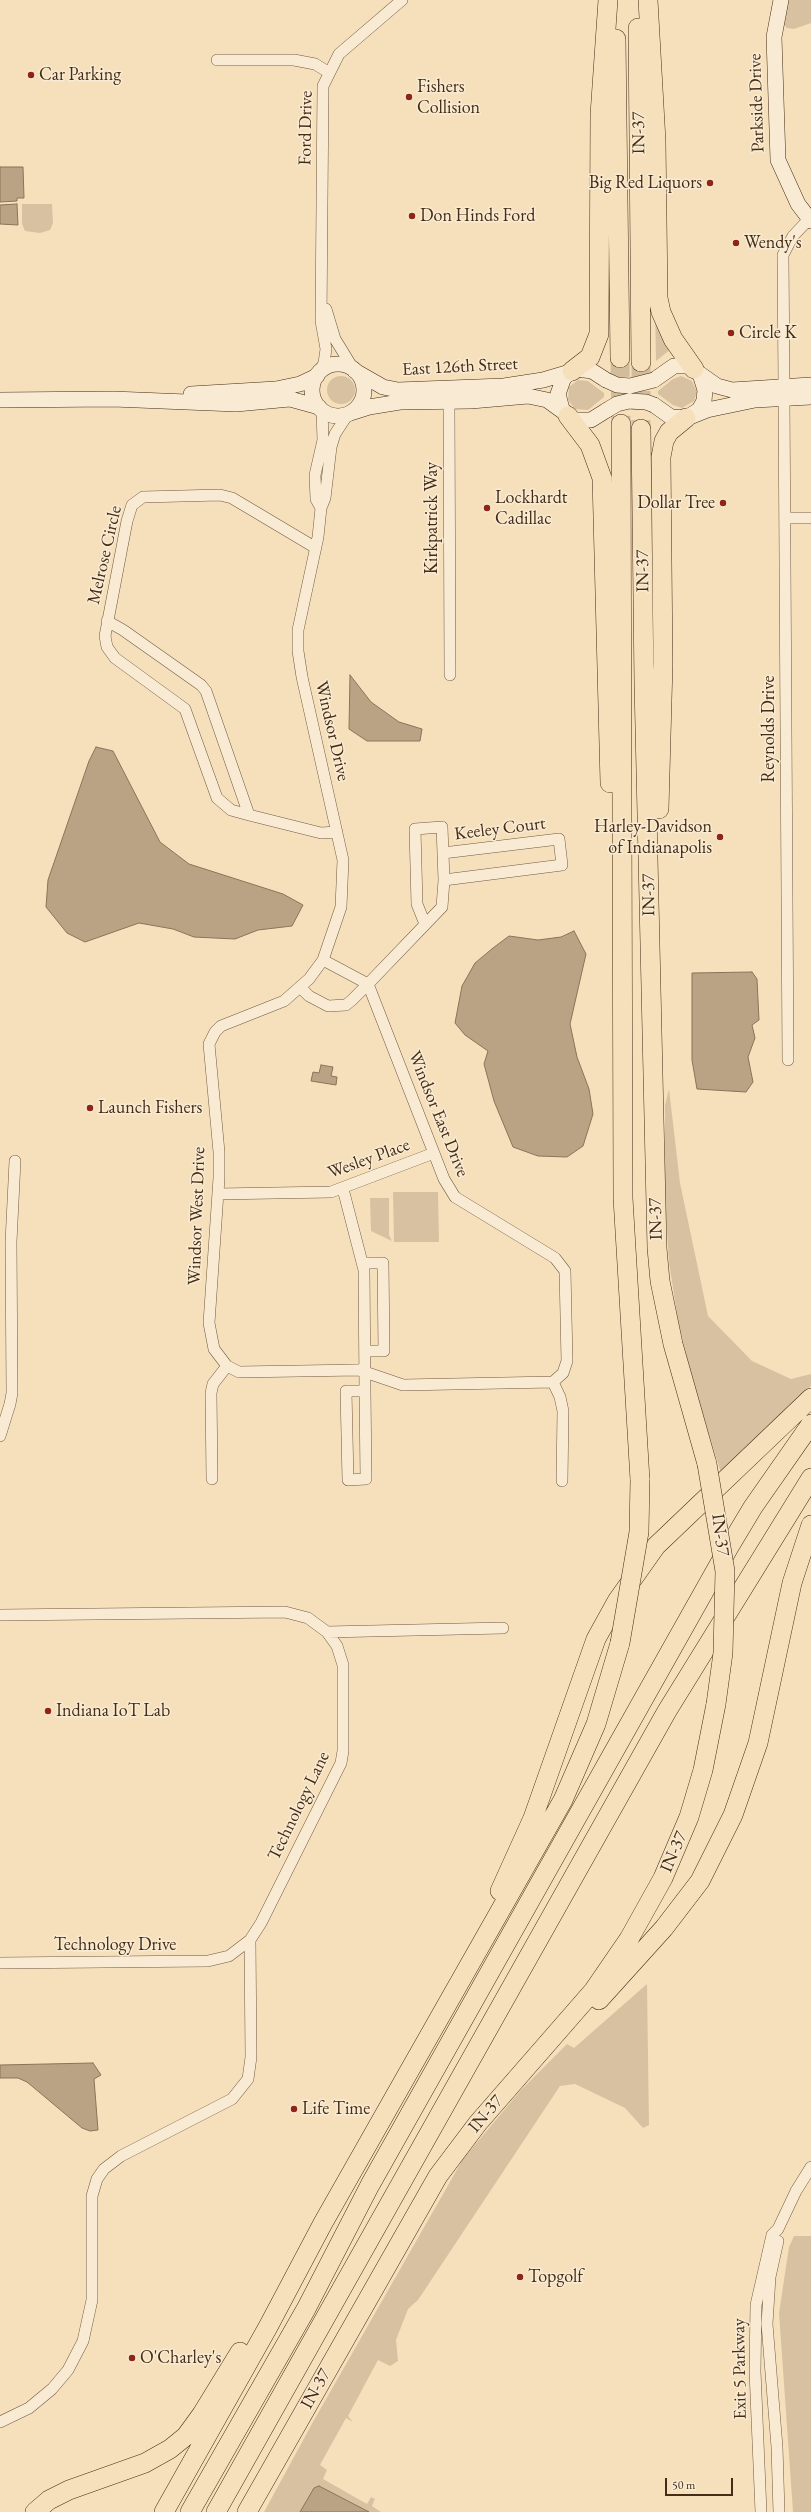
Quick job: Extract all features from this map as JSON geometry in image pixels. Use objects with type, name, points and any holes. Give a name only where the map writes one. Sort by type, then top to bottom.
[{"type":"highway","points":[[571,371],[590,357],[599,334],[600,115],[608,0]]},
{"type":"highway","name":"IN-37","points":[[616,0],[620,358]]},
{"type":"highway","name":"IN-37","points":[[637,0],[641,362]]},
{"type":"highway","points":[[648,0],[656,141],[658,298],[661,312],[673,339],[697,371]]},
{"type":"highway","points":[[566,415],[590,445],[602,478],[614,938],[622,1012]]},
{"type":"highway","points":[[650,964],[662,689],[661,456],[664,441],[670,432],[689,417]]},
{"type":"highway","name":"IN-37","points":[[164,2512],[268,2327],[323,2223],[464,1972],[491,1930],[578,1770],[607,1693],[620,1643],[639,1532],[640,1480],[637,1414],[626,1269],[622,1012],[621,424]]},
{"type":"highway","name":"IN-37","points":[[247,2512],[422,2202],[456,2150],[594,1990],[626,1944],[647,1908],[663,1878],[689,1817],[703,1770],[716,1704],[723,1653],[725,1571],[707,1464],[673,1344],[660,1281],[655,1207],[642,429]]},
{"type":"highway","points":[[464,1972],[533,1818],[580,1679],[596,1639],[617,1601],[656,1546],[811,1398]]},
{"type":"highway","points":[[190,2512],[306,2308],[378,2172],[725,1554],[757,1501],[811,1424]]},
{"type":"highway","points":[[216,2512],[667,1711],[811,1478]]},
{"type":"highway","points":[[497,2101],[579,2022],[664,1928],[700,1881],[715,1855],[749,1775],[758,1743],[792,1583],[811,1525]]},
{"type":"highway","points":[[35,2512],[49,2500],[69,2490],[157,2458],[186,2436],[323,2223]]},
{"type":"main road","name":"Parkside Drive","points":[[781,0],[774,37],[778,160],[798,204],[810,220]]},
{"type":"main road","points":[[0,400],[112,399],[236,404],[290,399],[321,408],[335,415],[349,413],[361,402],[364,393],[363,383],[355,370],[338,364],[326,368],[318,375],[300,384],[266,390],[112,399]]},
{"type":"main road","name":"East 126th Street","points":[[355,370],[383,387],[398,390],[504,386],[543,380],[571,371],[586,369],[617,385],[630,386],[654,380],[674,366],[681,365],[697,371]]},
{"type":"main road","points":[[571,371],[561,381],[559,390],[560,404],[566,415],[574,420],[588,421],[617,404],[629,401],[643,401],[654,405],[671,417],[689,417],[727,405],[811,384]]},
{"type":"main road","points":[[697,371],[714,385],[727,390],[784,391],[811,397]]},
{"type":"main road","points":[[689,417],[699,410],[705,398],[704,385],[697,371]]},
{"type":"main road","points":[[318,375],[313,394],[321,408]]},
{"type":"main road","name":"East 126th Street","points":[[349,413],[369,407],[394,403],[449,402],[532,396],[547,400],[566,415]]},
{"type":"street","name":"Ford Drive","points":[[318,375],[324,363],[326,349],[322,326],[321,103],[323,86],[328,72],[336,58],[350,43],[402,0]]},
{"type":"street","points":[[217,60],[294,60],[314,64],[328,72]]},
{"type":"street","name":"Reynolds Drive","points":[[788,1060],[783,255],[793,236],[810,220]]},
{"type":"street","name":"Ford Drive","points":[[323,291],[332,331],[355,370]]},
{"type":"street","name":"Kirkpatrick Way","points":[[449,402],[450,675]]},
{"type":"street","name":"Windsor Drive","points":[[321,408],[323,440],[315,475],[316,499],[321,508]]},
{"type":"street","name":"Windsor Drive","points":[[323,960],[337,922],[343,892],[343,860],[298,651],[301,609],[316,548],[321,508],[325,498],[331,447],[335,434],[349,413]]},
{"type":"street","name":"Melrose Circle","points":[[316,548],[227,496],[143,497],[136,500],[130,510],[107,621],[105,642],[115,658],[185,709],[217,798],[231,810],[320,833],[337,832]]},
{"type":"street","points":[[785,518],[811,518]]},
{"type":"street","name":"Melrose Circle","points":[[107,621],[123,630],[201,685],[206,691],[249,815]]},
{"type":"street","name":"Keeley Court","points":[[368,984],[425,924],[442,906],[444,880],[442,828],[414,829],[417,904],[425,924]]},
{"type":"street","name":"Keeley Court","points":[[443,853],[559,839],[562,865],[444,880]]},
{"type":"street","points":[[301,988],[319,1001],[337,1007],[352,1000],[368,984],[323,960]]},
{"type":"street","name":"Windsor West Drive","points":[[226,1366],[214,1349],[209,1323],[218,1194],[219,1152],[209,1055],[211,1038],[221,1026],[284,1001],[301,988],[323,960]]},
{"type":"street","name":"Windsor East Drive","points":[[368,984],[448,1187],[455,1197],[555,1258],[565,1271],[567,1361],[563,1373],[553,1382]]},
{"type":"street","name":"Wesley Place","points":[[218,1194],[323,1193],[343,1188],[434,1153]]},
{"type":"street","points":[[0,1436],[12,1393],[11,1234],[15,1161]]},
{"type":"street","points":[[343,1188],[363,1263],[365,1350],[366,1479],[348,1480],[346,1391],[365,1391]]},
{"type":"street","points":[[363,1263],[383,1263],[384,1350],[365,1350]]},
{"type":"street","points":[[212,1478],[211,1393],[213,1384],[226,1366],[239,1372],[365,1372],[403,1385],[553,1382],[560,1397],[563,1411],[562,1481]]},
{"type":"street","name":"Technology Lane","points":[[0,1615],[285,1612],[308,1618],[326,1632],[337,1646],[343,1664],[343,1751],[341,1763],[261,1922],[250,1940],[229,1956]]},
{"type":"street","points":[[326,1632],[503,1628]]},
{"type":"street","points":[[0,2422],[29,2408],[52,2389],[68,2370],[83,2341],[92,2300],[92,2196],[97,2179],[104,2169],[121,2156],[232,2099],[248,2079],[251,2057],[250,1940]]},
{"type":"street","name":"Technology Drive","points":[[0,1963],[208,1961],[229,1956]]},
{"type":"street","name":"Exit 5 Parkway","points":[[763,2509],[755,2322],[763,2268],[772,2235],[778,2229],[796,2191],[811,2167]]},
{"type":"street","name":"Exit 5 Parkway","points":[[778,2229],[779,2237],[769,2284],[767,2324],[779,2512]]},
{"type":"shaded area","points":[[788,0],[811,0],[811,23],[794,29],[787,28],[782,23]]},
{"type":"shaded area","points":[[0,167],[23,167],[24,198],[17,198],[17,201],[0,202]]},
{"type":"shaded area","points":[[17,204],[18,225],[0,224],[0,205]]},
{"type":"shaded area","points":[[22,204],[52,204],[53,223],[50,230],[40,233],[25,231],[22,224]]},
{"type":"shaded area","points":[[655,306],[671,349],[656,361]]},
{"type":"shaded area","points":[[341,376],[347,377],[351,380],[354,384],[354,396],[351,400],[347,403],[341,404],[335,403],[331,400],[328,396],[327,390],[328,384],[331,380],[335,377]]},
{"type":"shaded area","points":[[681,376],[692,381],[697,392],[694,401],[682,408],[673,405],[658,394],[658,391],[673,379]]},
{"type":"shaded area","points":[[578,380],[588,381],[604,393],[604,397],[588,410],[575,409],[568,400],[569,387]]},
{"type":"shaded area","points":[[350,675],[371,702],[399,722],[422,729],[420,741],[367,741],[349,729]]},
{"type":"shaded area","points":[[96,747],[113,751],[160,842],[189,864],[283,894],[303,905],[292,926],[258,930],[235,939],[194,937],[173,929],[139,923],[85,942],[67,933],[46,907],[48,880],[89,761]]},
{"type":"shaded area","points":[[574,931],[586,954],[570,1024],[577,1057],[589,1089],[593,1114],[583,1146],[567,1157],[538,1156],[513,1147],[494,1101],[484,1064],[488,1051],[465,1035],[455,1023],[462,986],[475,963],[493,948],[509,936],[538,940],[561,937]]},
{"type":"shaded area","points":[[752,972],[757,979],[759,1020],[752,1025],[755,1038],[748,1057],[753,1082],[746,1092],[697,1089],[692,1060],[692,973]]},
{"type":"shaded area","points":[[321,1065],[333,1067],[331,1076],[337,1077],[336,1085],[311,1081],[313,1072],[319,1073]]},
{"type":"shaded area","points":[[669,1089],[680,1183],[708,1316],[752,1361],[791,1379],[811,1374],[811,1386],[721,1473],[693,1382],[678,1321],[669,1262],[665,1201],[665,1105]]},
{"type":"shaded area","points":[[393,1192],[438,1192],[439,1242],[394,1242]]},
{"type":"shaded area","points":[[370,1198],[389,1198],[389,1235],[392,1241],[371,1231]]},
{"type":"shaded area","points":[[647,1984],[649,2125],[643,2128],[625,2108],[575,2084],[560,2086],[418,2300],[408,2309],[396,2340],[398,2361],[390,2366],[378,2360],[348,2416],[353,2422],[346,2418],[320,2465],[327,2470],[323,2479],[367,2504],[371,2497],[375,2499],[372,2506],[381,2512],[264,2512],[313,2422],[463,2159],[521,2090],[567,2044],[574,2048]]},
{"type":"shaded area","points":[[93,2063],[101,2075],[94,2079],[98,2130],[90,2131],[82,2128],[27,2082],[18,2078],[0,2078],[0,2065]]},
{"type":"shaded area","points":[[794,2236],[811,2236],[811,2512],[793,2512],[779,2313],[789,2247]]},
{"type":"shaded area","points":[[319,2486],[369,2512],[300,2512],[314,2488]]},
{"type":"tunnel","points":[[620,358],[621,424]]},
{"type":"tunnel","points":[[641,362],[641,429]]},
{"type":"place","name":"Car Parking","points":[[31,75]]},
{"type":"place","name":"Fishers Collision","points":[[409,97]]},
{"type":"place","name":"Big Red Liquors","points":[[710,183]]},
{"type":"place","name":"Don Hinds Ford","points":[[412,216]]},
{"type":"place","name":"Wendy's","points":[[736,243]]},
{"type":"place","name":"Circle K","points":[[731,333]]},
{"type":"place","name":"Dollar Tree","points":[[723,503]]},
{"type":"place","name":"Lockhardt Cadillac","points":[[487,508]]},
{"type":"place","name":"Harley-Davidson of Indianapolis","points":[[720,837]]},
{"type":"place","name":"Launch Fishers","points":[[90,1108]]},
{"type":"place","name":"Indiana IoT Lab","points":[[48,1711]]},
{"type":"place","name":"Life Time","points":[[294,2109]]},
{"type":"place","name":"Topgolf","points":[[520,2277]]},
{"type":"place","name":"O'Charley's","points":[[132,2358]]}]
